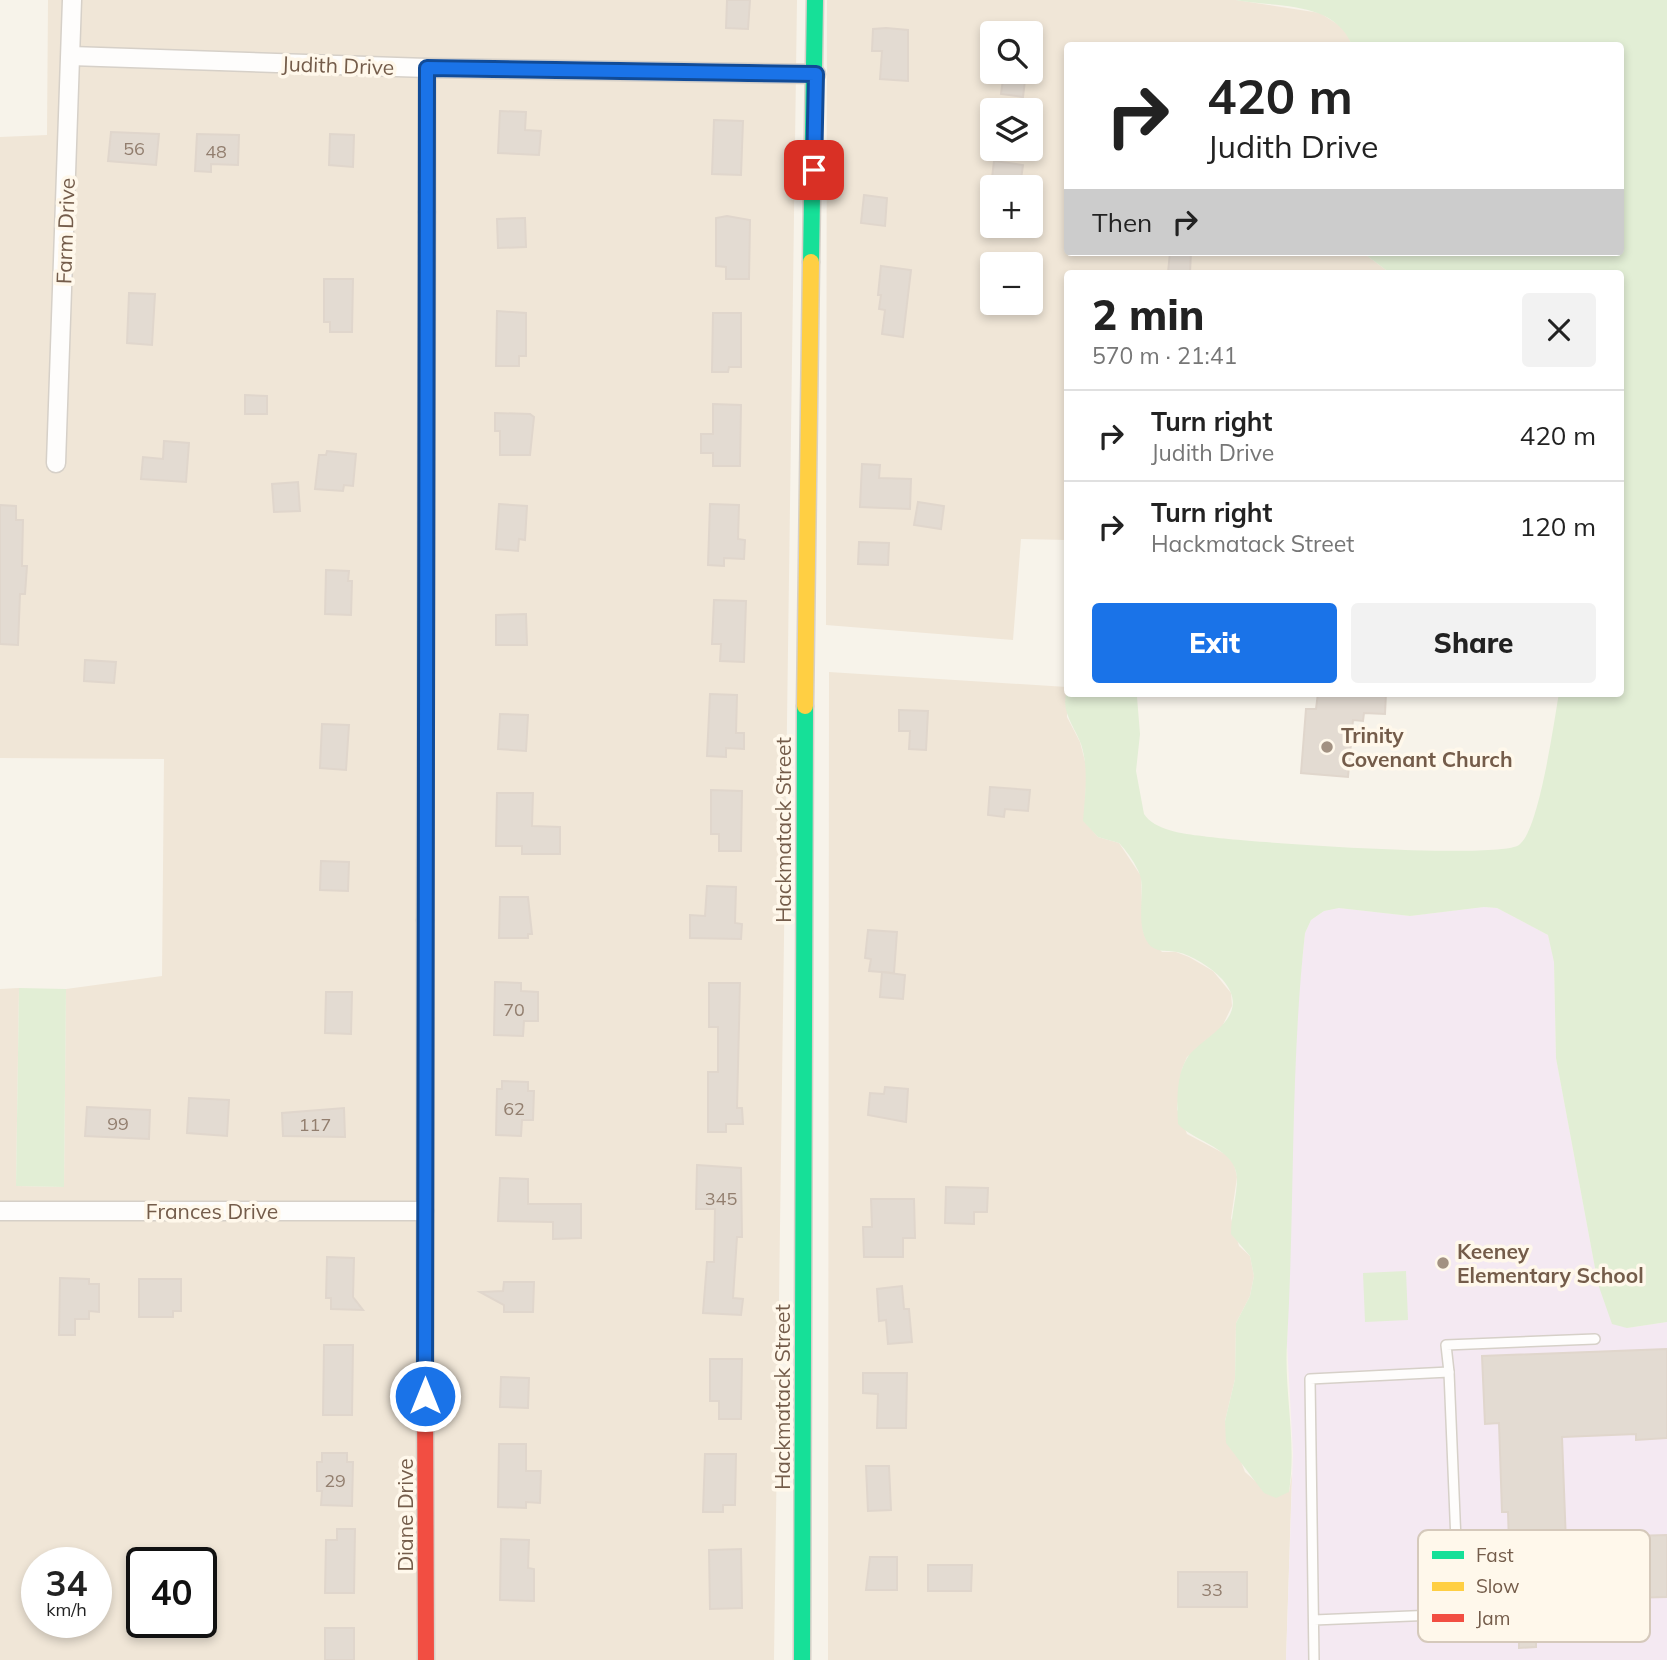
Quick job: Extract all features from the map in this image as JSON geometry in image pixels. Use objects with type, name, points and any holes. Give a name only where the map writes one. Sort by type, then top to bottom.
[{"type":"street","name":"Farm Drive","points":[[57,463],[72,0]]},
{"type":"street","name":"Hackmatack Street","points":[[802,1660],[806,541],[816,0]]},
{"type":"street","name":"Judith Drive","points":[[71,56],[427,68],[816,74]]},
{"type":"street","name":"Diane Drive","points":[[426,1660],[424,1211],[427,68]]},
{"type":"street","name":"Frances Drive","points":[[0,1210],[424,1211]]},
{"type":"lane","points":[[1456,1530],[1447,1345],[1595,1339]]},
{"type":"lane","points":[[1314,1660],[1310,1379],[1449,1372]]},
{"type":"lane","points":[[1314,1620],[1418,1616]]},
{"type":"shaded area","points":[[48,0],[797,0],[774,1660],[0,1660],[0,989],[19,988],[16,1186],[64,1187],[66,989],[162,976],[164,759],[0,758],[0,137],[47,135]]},
{"type":"shaded area","points":[[827,0],[1236,0],[1320,13],[1345,29],[1351,42],[1064,42],[1064,256],[1367,256],[1386,270],[1064,270],[1064,540],[1021,539],[1013,640],[826,625]]},
{"type":"shaded area","points":[[829,672],[1064,687],[1067,717],[1080,742],[1087,769],[1084,821],[1098,837],[1119,843],[1141,876],[1143,932],[1162,952],[1176,952],[1213,971],[1231,993],[1232,1006],[1220,1031],[1187,1057],[1182,1069],[1177,1109],[1187,1134],[1225,1154],[1234,1164],[1237,1177],[1231,1218],[1239,1246],[1250,1256],[1254,1276],[1250,1296],[1236,1323],[1235,1379],[1225,1421],[1245,1472],[1261,1486],[1289,1492],[1292,1474],[1286,1660],[828,1660]]},
{"type":"shaded area","name":"Keeney Elementary School","points":[[1484,907],[1497,908],[1548,935],[1554,962],[1556,1058],[1598,1284],[1627,1328],[1667,1322],[1667,1660],[1286,1660],[1293,1453],[1287,1343],[1296,1020],[1305,933],[1311,920],[1324,911],[1339,908],[1410,916]]},
{"type":"green space","points":[[1236,0],[1667,0],[1667,1322],[1627,1328],[1612,1324],[1598,1284],[1556,1058],[1554,962],[1548,935],[1497,908],[1484,907],[1410,916],[1339,908],[1324,911],[1311,920],[1305,933],[1300,984],[1287,1362],[1292,1455],[1289,1492],[1276,1498],[1264,1493],[1226,1443],[1225,1421],[1235,1379],[1236,1323],[1250,1296],[1254,1276],[1250,1256],[1231,1234],[1237,1185],[1235,1168],[1222,1152],[1178,1124],[1180,1074],[1192,1052],[1229,1016],[1233,1005],[1231,993],[1222,979],[1201,962],[1177,952],[1157,950],[1144,936],[1141,920],[1141,879],[1135,865],[1119,843],[1098,837],[1083,821],[1085,763],[1081,744],[1065,706],[1066,697],[1137,697],[1140,734],[1136,771],[1144,814],[1155,824],[1170,830],[1226,839],[1466,851],[1519,845],[1526,836],[1539,798],[1558,697],[1624,697],[1624,270],[1386,270],[1367,256],[1624,256],[1624,42],[1350,42],[1343,30],[1332,20],[1318,13]]},
{"type":"green space","points":[[19,988],[66,989],[64,1187],[16,1186]]},
{"type":"green space","points":[[1406,1271],[1408,1320],[1365,1322],[1363,1273]]},
{"type":"building","points":[[727,0],[750,0],[748,29],[726,28]]},
{"type":"building","points":[[873,29],[908,30],[908,81],[880,79],[882,51],[872,51]]},
{"type":"building","points":[[1002,84],[1025,84],[1023,97],[1001,94]]},
{"type":"building","points":[[500,111],[526,112],[525,130],[541,131],[539,155],[498,153]]},
{"type":"building","points":[[714,120],[743,121],[741,175],[712,174]]},
{"type":"building","points":[[111,132],[159,134],[156,165],[108,161]]},
{"type":"building","points":[[197,134],[239,135],[238,165],[211,164],[211,172],[195,171]]},
{"type":"building","points":[[330,134],[354,135],[353,167],[329,165]]},
{"type":"building","points":[[994,161],[1023,165],[1022,175],[992,175]]},
{"type":"building","points":[[864,195],[887,198],[885,226],[861,223]]},
{"type":"building","points":[[727,216],[750,220],[749,279],[726,279],[726,267],[716,266],[716,218]]},
{"type":"building","points":[[525,218],[526,247],[498,248],[497,219]]},
{"type":"building","points":[[1170,256],[1191,256],[1190,270],[1168,270]]},
{"type":"building","points":[[881,266],[911,270],[903,337],[882,334],[885,310],[879,309],[881,295],[878,295]]},
{"type":"building","points":[[324,279],[353,279],[352,332],[330,332],[330,322],[324,322]]},
{"type":"building","points":[[129,293],[155,294],[152,345],[127,343]]},
{"type":"building","points":[[497,311],[526,313],[526,356],[519,356],[519,366],[496,366]]},
{"type":"building","points":[[713,313],[741,313],[741,367],[729,367],[728,372],[712,372]]},
{"type":"building","points":[[245,395],[267,396],[267,414],[245,414]]},
{"type":"building","points":[[713,404],[741,405],[740,466],[713,466],[713,453],[701,453],[701,434],[713,434]]},
{"type":"building","points":[[495,413],[530,414],[534,417],[530,455],[500,455],[500,431],[495,431]]},
{"type":"building","points":[[164,441],[189,443],[186,482],[141,479],[143,457],[163,459]]},
{"type":"building","points":[[327,451],[356,454],[353,486],[344,485],[343,491],[315,489],[319,455],[326,455]]},
{"type":"building","points":[[862,464],[880,465],[879,478],[911,479],[910,509],[860,507]]},
{"type":"building","points":[[298,482],[300,511],[274,512],[272,484]]},
{"type":"building","points":[[918,502],[944,506],[941,529],[914,525]]},
{"type":"building","points":[[499,504],[527,506],[525,540],[519,539],[518,551],[496,549]]},
{"type":"building","points":[[710,504],[739,505],[738,539],[745,540],[744,559],[724,558],[724,566],[708,565]]},
{"type":"building","points":[[0,505],[16,506],[16,520],[23,520],[22,566],[27,566],[25,594],[20,594],[18,645],[0,644]]},
{"type":"building","points":[[859,542],[889,543],[888,565],[858,564]]},
{"type":"building","points":[[326,570],[349,571],[348,581],[352,581],[351,615],[325,614]]},
{"type":"building","points":[[714,600],[746,601],[744,662],[720,661],[721,644],[712,644]]},
{"type":"building","points":[[526,614],[527,645],[496,645],[496,615]]},
{"type":"building","points":[[85,660],[116,662],[114,683],[84,681]]},
{"type":"building","points":[[710,694],[737,695],[736,733],[744,733],[744,749],[726,748],[726,757],[707,756]]},
{"type":"building","name":"Trinity Covenant Church","points":[[1318,697],[1386,697],[1385,714],[1364,713],[1363,721],[1353,720],[1348,777],[1301,773],[1306,709],[1316,709]]},
{"type":"building","points":[[899,710],[928,711],[926,750],[909,749],[910,731],[899,731]]},
{"type":"building","points":[[500,714],[528,715],[526,751],[498,749]]},
{"type":"building","points":[[322,724],[349,725],[346,770],[320,768]]},
{"type":"building","points":[[990,787],[1030,790],[1028,811],[1005,809],[1004,817],[988,815]]},
{"type":"building","points":[[711,790],[742,791],[741,851],[719,851],[719,834],[711,834]]},
{"type":"building","points":[[497,793],[533,793],[532,826],[560,827],[560,854],[522,854],[522,846],[496,846]]},
{"type":"building","points":[[321,861],[349,862],[348,891],[320,890]]},
{"type":"building","points":[[707,886],[736,887],[735,923],[742,924],[741,939],[690,938],[690,915],[705,916]]},
{"type":"building","points":[[500,897],[528,897],[532,934],[528,934],[528,938],[499,938]]},
{"type":"building","points":[[868,930],[897,932],[894,973],[869,971],[871,959],[865,958]]},
{"type":"building","points":[[882,972],[905,975],[903,999],[880,997]]},
{"type":"building","points":[[495,982],[521,983],[521,991],[538,992],[538,1021],[524,1021],[523,1036],[494,1035]]},
{"type":"building","points":[[709,983],[740,983],[737,1108],[742,1108],[743,1124],[726,1124],[726,1132],[708,1132],[708,1072],[718,1072],[718,1027],[709,1027]]},
{"type":"building","points":[[326,992],[352,992],[351,1034],[325,1033]]},
{"type":"building","points":[[502,1081],[528,1082],[528,1091],[534,1091],[533,1120],[522,1120],[521,1136],[496,1135],[497,1089],[502,1089]]},
{"type":"building","points":[[885,1087],[908,1089],[906,1122],[868,1115],[870,1093],[884,1094]]},
{"type":"building","points":[[189,1098],[229,1100],[227,1136],[187,1133]]},
{"type":"building","points":[[87,1107],[150,1110],[149,1139],[85,1136]]},
{"type":"building","points":[[344,1108],[345,1137],[283,1136],[282,1113]]},
{"type":"building","points":[[697,1165],[741,1168],[742,1237],[737,1237],[733,1298],[743,1299],[741,1315],[703,1313],[707,1262],[714,1262],[715,1209],[696,1209]]},
{"type":"building","points":[[500,1178],[528,1179],[528,1204],[581,1204],[581,1238],[553,1239],[553,1222],[498,1221]]},
{"type":"building","points":[[946,1187],[988,1188],[987,1212],[974,1212],[974,1224],[945,1223]]},
{"type":"building","points":[[871,1199],[914,1199],[915,1238],[903,1238],[903,1257],[864,1257],[863,1227],[872,1227]]},
{"type":"building","points":[[327,1257],[354,1258],[353,1297],[363,1310],[331,1309],[331,1298],[326,1298]]},
{"type":"building","points":[[60,1278],[89,1279],[89,1284],[99,1284],[99,1312],[89,1311],[89,1319],[75,1319],[75,1335],[59,1335]]},
{"type":"building","points":[[139,1279],[181,1279],[181,1311],[173,1311],[173,1317],[139,1317]]},
{"type":"building","points":[[504,1282],[534,1282],[533,1312],[504,1312],[504,1305],[480,1292],[503,1291]]},
{"type":"building","points":[[902,1286],[904,1309],[909,1309],[912,1342],[888,1344],[886,1320],[879,1321],[877,1289]]},
{"type":"building","points":[[324,1345],[353,1345],[352,1415],[323,1415]]},
{"type":"building","points":[[1667,1349],[1667,1438],[1636,1440],[1636,1434],[1562,1437],[1566,1530],[1509,1530],[1508,1512],[1502,1512],[1499,1423],[1485,1424],[1482,1356]]},
{"type":"building","points":[[710,1359],[742,1359],[741,1419],[719,1419],[719,1401],[710,1401]]},
{"type":"building","points":[[863,1373],[907,1373],[906,1428],[877,1428],[878,1394],[863,1393]]},
{"type":"building","points":[[501,1377],[529,1378],[528,1408],[500,1407]]},
{"type":"building","points":[[499,1444],[526,1444],[526,1471],[541,1471],[540,1503],[526,1502],[526,1508],[498,1507]]},
{"type":"building","points":[[322,1453],[347,1453],[347,1462],[353,1462],[352,1506],[321,1505],[322,1491],[317,1491],[317,1462],[322,1462]]},
{"type":"building","points":[[705,1454],[736,1454],[735,1505],[723,1505],[723,1512],[703,1512]]},
{"type":"building","points":[[866,1466],[889,1466],[891,1510],[868,1511]]},
{"type":"building","points":[[337,1529],[355,1529],[354,1593],[325,1593],[326,1540],[337,1540]]},
{"type":"building","points":[[1667,1535],[1667,1597],[1650,1597],[1650,1536]]},
{"type":"building","points":[[501,1539],[529,1540],[528,1568],[534,1569],[534,1601],[500,1600]]},
{"type":"building","points":[[741,1549],[742,1608],[710,1609],[709,1550]]},
{"type":"building","points":[[870,1557],[897,1557],[897,1590],[866,1590]]},
{"type":"building","points":[[928,1565],[972,1565],[971,1591],[928,1591]]},
{"type":"building","points":[[1178,1572],[1247,1572],[1247,1607],[1178,1607]]},
{"type":"building","points":[[325,1628],[354,1628],[354,1660],[325,1660]]},
{"type":"building","points":[[1519,1642],[1536,1642],[1536,1647],[1519,1648]]},
{"type":"traffic: fast","points":[[811,262],[815,0]]},
{"type":"traffic: fast","points":[[425,920],[427,212]]},
{"type":"traffic: fast","points":[[802,1660],[805,706]]},
{"type":"traffic: slow","points":[[427,68],[427,212]]},
{"type":"traffic: slow","points":[[805,706],[811,262]]},
{"type":"traffic: slow","points":[[425,920],[425,1388]]},
{"type":"traffic: jam","points":[[425,1388],[426,1660]]},
{"type":"place","name":"Trinity Covenant Church","points":[[1327,747]]},
{"type":"place","name":"Keeney Elementary School","points":[[1443,1263]]},
{"type":"route","points":[[425,1396],[427,68],[816,74],[814,170]]}]
